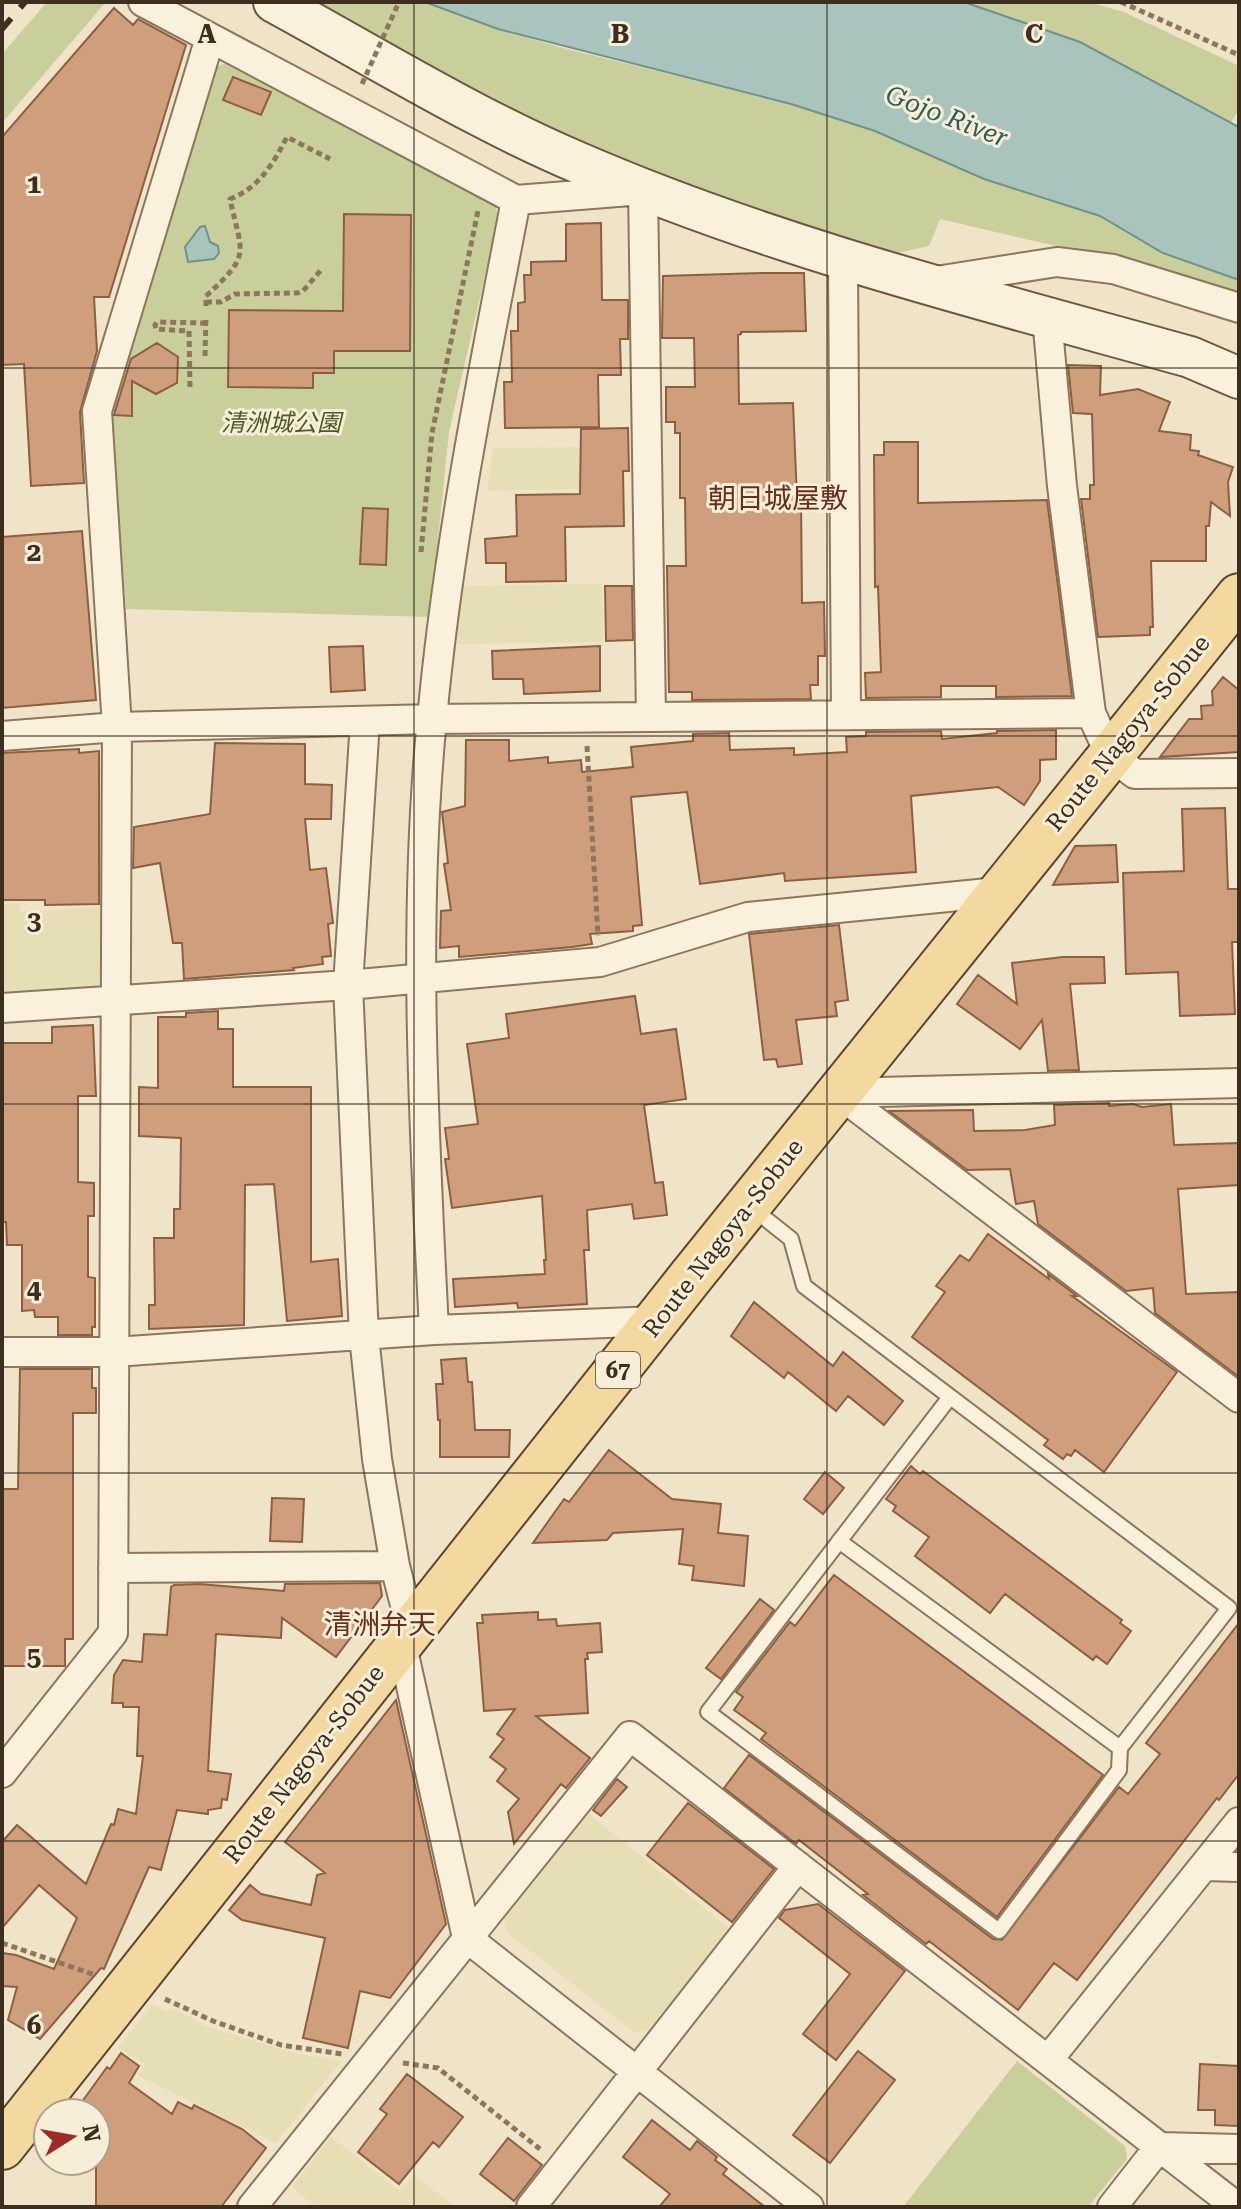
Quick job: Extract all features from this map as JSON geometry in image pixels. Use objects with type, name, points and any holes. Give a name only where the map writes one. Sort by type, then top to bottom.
[{"type":"main road","name":"Route Nagoya-Sobue","points":[[2,2147],[748,1205],[1239,596]]},
{"type":"street","points":[[143,2],[516,200],[643,190]]},
{"type":"street","points":[[274,2],[511,133],[643,190],[843,259],[1190,357],[1239,378]]},
{"type":"street","points":[[2,1773],[113,1633],[117,727],[97,411],[210,38]]},
{"type":"street","points":[[643,190],[651,717]]},
{"type":"street","points":[[434,1330],[423,1107],[422,977],[425,829],[432,719],[465,462],[516,200]]},
{"type":"street","points":[[843,259],[846,715]]},
{"type":"street","points":[[923,283],[1057,262],[1113,269],[1239,308]]},
{"type":"street","points":[[1047,317],[1062,486],[1091,713],[1110,755],[1135,774],[1239,773]]},
{"type":"street","points":[[2,736],[117,727],[432,719],[1091,713]]},
{"type":"street","points":[[365,721],[348,985],[364,1336],[377,1459],[406,1635],[467,1938],[809,2207]]},
{"type":"street","points":[[2,1008],[348,985],[600,962],[748,917],[998,892]]},
{"type":"street","points":[[838,1093],[1239,1083]]},
{"type":"street","points":[[838,1093],[1239,1398]]},
{"type":"street","points":[[2,1352],[114,1352],[434,1330],[657,1321]]},
{"type":"street","points":[[113,1568],[395,1566]]},
{"type":"street","points":[[252,2207],[630,1736],[1237,2207]]},
{"type":"street","points":[[1048,2060],[1239,1822]]},
{"type":"street","points":[[531,2207],[639,2073],[798,1866]]},
{"type":"street","points":[[1204,1866],[1239,1867]]},
{"type":"street","points":[[1159,2147],[1239,2149]]},
{"type":"street","points":[[1112,2207],[1159,2147]]},
{"type":"lane","points":[[748,1205],[791,1239],[804,1286],[1229,1608],[1120,1748],[1119,1770],[999,1931],[708,1712],[950,1397]]},
{"type":"lane","points":[[839,1541],[1120,1748]]},
{"type":"path","points":[[362,84],[399,2]]},
{"type":"path","points":[[1121,2],[1239,55]]},
{"type":"path","points":[[321,270],[303,291],[297,293],[235,294],[221,302],[206,304],[206,296],[235,267],[242,254],[230,199],[258,182],[287,137],[330,159]]},
{"type":"path","points":[[190,387],[189,331],[156,329],[155,325],[157,322],[206,320],[205,356]]},
{"type":"path","points":[[585,717],[600,962]]},
{"type":"path","points":[[2,1943],[129,1986],[281,2045],[438,2068],[563,2167]]},
{"type":"shaded area","points":[[579,447],[580,489],[487,491],[493,448]]},
{"type":"shaded area","points":[[602,584],[603,642],[457,644],[461,586]]},
{"type":"shaded area","points":[[20,903],[21,912],[100,907],[100,981],[94,988],[2,993],[2,904]]},
{"type":"shaded area","points":[[587,1812],[730,1929],[648,2030],[635,2033],[506,1932],[504,1916]]},
{"type":"shaded area","points":[[152,2005],[167,2011],[173,2008],[206,2026],[293,2053],[341,2061],[276,2143],[138,2076],[146,2064],[118,2048]]},
{"type":"shaded area","points":[[331,2137],[400,2191],[414,2174],[455,2207],[317,2207],[292,2187]]},
{"type":"green space","points":[[47,2],[106,2],[2,123],[2,54]]},
{"type":"green space","points":[[309,2],[425,2],[498,29],[563,48],[791,104],[875,131],[984,179],[1100,216],[1163,253],[1239,280],[1239,299],[1125,262],[940,219],[929,246],[884,256],[587,152]]},
{"type":"green space","points":[[964,2],[1088,2],[1124,12],[1239,66],[1239,110],[1231,122],[1080,42]]},
{"type":"green space","name":"清洲城公園","points":[[231,62],[494,196],[498,219],[449,432],[430,617],[126,609],[110,407],[214,67]]},
{"type":"green space","points":[[1017,2061],[1125,2146],[1127,2159],[1088,2207],[903,2207]]},
{"type":"water","name":"Gojo River","points":[[425,2],[964,2],[1080,42],[1239,127],[1239,280],[1163,253],[1100,216],[984,179],[875,131],[791,104],[498,29]]},
{"type":"water","points":[[205,226],[210,242],[218,246],[219,253],[214,259],[188,262],[185,247],[200,227]]},
{"type":"building","points":[[114,8],[133,25],[138,19],[186,45],[109,297],[94,297],[97,351],[80,412],[84,483],[31,486],[24,364],[2,365],[2,137]]},
{"type":"building","points":[[233,77],[271,92],[261,115],[223,100]]},
{"type":"building","points":[[344,214],[411,215],[410,351],[334,351],[334,373],[313,373],[313,388],[228,387],[229,310],[343,311]]},
{"type":"building","points":[[601,223],[602,300],[628,300],[628,339],[620,339],[621,375],[598,375],[599,427],[505,428],[504,382],[512,382],[511,331],[518,331],[518,303],[525,302],[524,275],[531,275],[531,262],[566,261],[566,224]]},
{"type":"building","points":[[804,273],[806,331],[741,332],[738,335],[739,404],[793,403],[797,499],[801,499],[802,603],[824,602],[825,656],[818,656],[818,685],[810,685],[811,699],[692,700],[692,692],[669,692],[667,566],[686,566],[685,498],[680,498],[680,433],[675,433],[675,422],[666,422],[666,387],[695,387],[694,338],[662,338],[663,276]]},
{"type":"building","points":[[157,343],[178,357],[177,383],[156,394],[132,381],[132,416],[114,415],[131,359]]},
{"type":"building","points":[[1068,365],[1101,366],[1100,395],[1138,389],[1170,402],[1159,431],[1191,435],[1190,450],[1233,467],[1228,482],[1230,516],[1211,502],[1209,526],[1206,526],[1206,561],[1151,561],[1153,627],[1150,627],[1150,635],[1098,637],[1081,499],[1090,499],[1090,485],[1094,485],[1092,414],[1073,413]]},
{"type":"building","points":[[628,428],[629,471],[623,471],[624,526],[565,527],[566,581],[506,582],[506,563],[486,563],[485,539],[517,536],[516,495],[580,494],[581,429]]},
{"type":"building","points":[[884,442],[918,442],[918,503],[1047,500],[1072,696],[996,697],[996,686],[941,686],[941,697],[866,698],[865,673],[881,672],[878,586],[875,587],[874,455],[884,455]]},
{"type":"building","points":[[363,508],[388,509],[386,565],[360,564]]},
{"type":"building","points":[[82,531],[96,700],[2,708],[2,537]]},
{"type":"building","points":[[605,586],[632,586],[633,640],[606,641]]},
{"type":"building","points":[[363,646],[365,690],[331,692],[329,647]]},
{"type":"building","points":[[600,646],[600,691],[524,694],[523,679],[493,679],[492,651]]},
{"type":"building","points":[[1223,677],[1239,690],[1238,752],[1160,757],[1189,719],[1202,719],[1201,706],[1213,705],[1212,691]]},
{"type":"building","points":[[1056,730],[1056,759],[1040,760],[1040,781],[1024,805],[998,787],[911,796],[916,872],[785,881],[784,873],[700,884],[687,792],[631,797],[642,925],[633,926],[633,931],[590,934],[592,944],[572,947],[459,957],[459,946],[440,948],[441,911],[451,910],[444,864],[448,863],[442,812],[465,806],[466,740],[509,740],[509,761],[548,757],[548,763],[581,760],[582,772],[633,767],[631,747],[693,741],[693,734],[729,733],[730,750],[794,748],[794,755],[847,752],[846,737],[866,736],[866,732],[941,731],[942,739],[997,731]]},
{"type":"building","points":[[215,743],[305,744],[305,784],[332,785],[331,819],[305,819],[310,870],[326,868],[333,923],[328,924],[331,956],[322,957],[323,964],[294,970],[184,979],[182,943],[173,943],[160,863],[133,868],[134,827],[210,814]]},
{"type":"building","points":[[79,749],[79,753],[99,751],[99,904],[45,905],[45,900],[2,900],[2,753]]},
{"type":"building","points":[[1225,808],[1228,889],[1239,889],[1239,942],[1232,942],[1235,1014],[1180,1016],[1178,972],[1126,974],[1123,873],[1184,871],[1182,809]]},
{"type":"building","points":[[1116,845],[1118,882],[1053,885],[1075,846]]},
{"type":"building","points":[[839,925],[848,1000],[835,1002],[837,1016],[796,1020],[802,1064],[778,1067],[776,1059],[764,1060],[749,934]]},
{"type":"building","points":[[1063,957],[1104,957],[1105,983],[1070,984],[1079,1070],[1048,1071],[1042,1020],[1020,1049],[957,1004],[978,975],[1017,1004],[1012,963]]},
{"type":"building","points":[[635,996],[641,1034],[676,1029],[686,1099],[644,1105],[655,1183],[663,1182],[667,1215],[634,1219],[632,1204],[587,1210],[589,1250],[584,1250],[587,1304],[518,1308],[517,1303],[455,1307],[453,1279],[545,1274],[546,1260],[542,1196],[452,1208],[445,1159],[449,1159],[445,1128],[478,1124],[467,1044],[509,1038],[506,1014]]},
{"type":"building","points":[[218,1011],[218,1029],[233,1029],[233,1087],[311,1087],[311,1262],[338,1259],[342,1316],[287,1321],[274,1184],[245,1185],[244,1325],[149,1329],[149,1305],[155,1305],[154,1238],[174,1238],[174,1209],[180,1209],[181,1138],[139,1136],[139,1087],[158,1088],[158,1017],[186,1017],[186,1013]]},
{"type":"building","points":[[93,1025],[96,1096],[78,1096],[78,1182],[94,1183],[94,1216],[88,1216],[88,1277],[95,1278],[95,1327],[92,1327],[92,1335],[58,1335],[58,1317],[35,1317],[34,1310],[22,1311],[22,1245],[7,1245],[6,1222],[2,1222],[2,1043],[52,1043],[52,1027]]},
{"type":"building","points":[[1109,1103],[1109,1106],[1133,1104],[1142,1107],[1171,1104],[1174,1145],[1239,1143],[1239,1185],[1178,1189],[1186,1294],[1239,1292],[1239,1377],[1155,1313],[1153,1288],[1126,1291],[1038,1224],[1034,1201],[1016,1204],[1010,1169],[967,1170],[889,1111],[973,1110],[974,1131],[1025,1130],[1055,1125],[1054,1105]]},
{"type":"building","points":[[988,1234],[1049,1279],[1048,1274],[1077,1296],[1072,1296],[1177,1372],[1104,1472],[1075,1450],[1063,1459],[1044,1445],[1048,1440],[912,1337],[945,1292],[936,1286],[960,1255],[969,1261]]},
{"type":"building","points":[[754,1302],[833,1366],[843,1352],[903,1401],[884,1425],[848,1396],[836,1411],[788,1372],[784,1378],[731,1336]]},
{"type":"building","points":[[466,1358],[468,1382],[472,1382],[475,1430],[510,1430],[509,1457],[440,1457],[436,1384],[443,1384],[441,1360]]},
{"type":"building","points":[[20,1369],[92,1369],[92,1388],[96,1388],[96,1413],[73,1413],[73,1639],[65,1639],[65,1666],[2,1666],[2,1489],[18,1489]]},
{"type":"building","points":[[609,1450],[672,1499],[721,1504],[718,1533],[748,1536],[744,1586],[692,1580],[694,1566],[679,1564],[683,1529],[613,1533],[607,1540],[533,1543],[564,1499],[569,1502]]},
{"type":"building","points":[[911,1466],[920,1474],[923,1471],[1122,1620],[1120,1623],[1131,1631],[1107,1664],[1096,1656],[1093,1660],[1005,1594],[990,1613],[915,1556],[929,1537],[893,1511],[896,1506],[886,1499]]},
{"type":"building","points":[[825,1472],[844,1488],[823,1514],[804,1499]]},
{"type":"building","points":[[272,1498],[304,1499],[302,1542],[270,1541]]},
{"type":"building","points":[[834,1575],[1103,1775],[997,1917],[761,1739],[766,1733],[734,1710],[743,1697],[736,1692],[790,1622],[795,1626]]},
{"type":"building","points":[[380,1583],[382,1596],[336,1657],[282,1618],[281,1638],[216,1634],[208,1771],[231,1774],[227,1800],[222,1799],[221,1808],[208,1810],[208,1814],[177,1810],[161,1870],[149,1867],[104,1969],[101,1968],[40,2039],[8,2020],[17,1987],[2,1986],[2,1953],[54,1969],[77,1918],[39,1885],[2,1928],[2,1842],[17,1825],[86,1884],[111,1824],[114,1825],[118,1809],[136,1814],[143,1756],[137,1756],[139,1707],[112,1703],[114,1675],[123,1660],[142,1662],[144,1634],[167,1635],[171,1587],[199,1584],[284,1591],[285,1584]]},
{"type":"building","points":[[760,1599],[774,1610],[721,1679],[706,1668]]},
{"type":"building","points":[[538,1612],[538,1620],[556,1619],[557,1626],[600,1623],[602,1652],[587,1653],[588,1659],[585,1659],[588,1713],[536,1716],[590,1758],[566,1788],[561,1784],[514,1844],[508,1812],[519,1799],[497,1781],[506,1769],[490,1757],[504,1739],[497,1734],[515,1709],[484,1711],[477,1623],[483,1623],[482,1615]]},
{"type":"building","points":[[1239,1623],[1239,1774],[1219,1800],[1217,1798],[1077,1980],[1054,1963],[1018,2010],[929,1941],[926,1944],[799,1840],[796,1844],[724,1788],[749,1755],[993,1939],[1002,1940],[1119,1787],[1128,1794],[1160,1754],[1146,1743]]},
{"type":"building","points":[[396,1700],[446,1924],[390,1998],[360,1991],[348,2048],[303,2038],[325,1938],[242,1920],[229,1910],[250,1885],[261,1894],[311,1905],[317,1875],[325,1873],[285,1842]]},
{"type":"building","points":[[617,1779],[627,1787],[601,1816],[593,1810]]},
{"type":"building","points":[[688,1803],[774,1869],[732,1922],[647,1855]]},
{"type":"building","points":[[818,1904],[905,1971],[836,2060],[803,2034],[850,1974],[779,1918],[785,1910]]},
{"type":"building","points":[[858,2051],[895,2080],[830,2163],[793,2135]]},
{"type":"building","points":[[121,2053],[139,2066],[129,2083],[172,2114],[178,2102],[192,2109],[194,2105],[242,2129],[266,2148],[221,2207],[96,2207],[96,2177],[112,2177],[112,2097],[85,2097],[107,2067],[110,2069]]},
{"type":"building","points":[[1200,2064],[1239,2066],[1239,2126],[1215,2125],[1215,2110],[1198,2110]]},
{"type":"building","points":[[407,2074],[463,2117],[439,2147],[433,2142],[399,2184],[358,2152],[387,2114],[380,2109]]},
{"type":"building","points":[[652,2120],[690,2150],[697,2141],[727,2169],[723,2174],[765,2207],[659,2207],[670,2194],[623,2157]]},
{"type":"building","points":[[508,2138],[542,2165],[514,2201],[480,2174]]},
{"type":"railway","points":[[2,29],[25,2]]},
{"type":"district","name":"朝日城屋敷","points":[[778,498]]},
{"type":"district","name":"清洲弁天","points":[[380,1624]]}]
